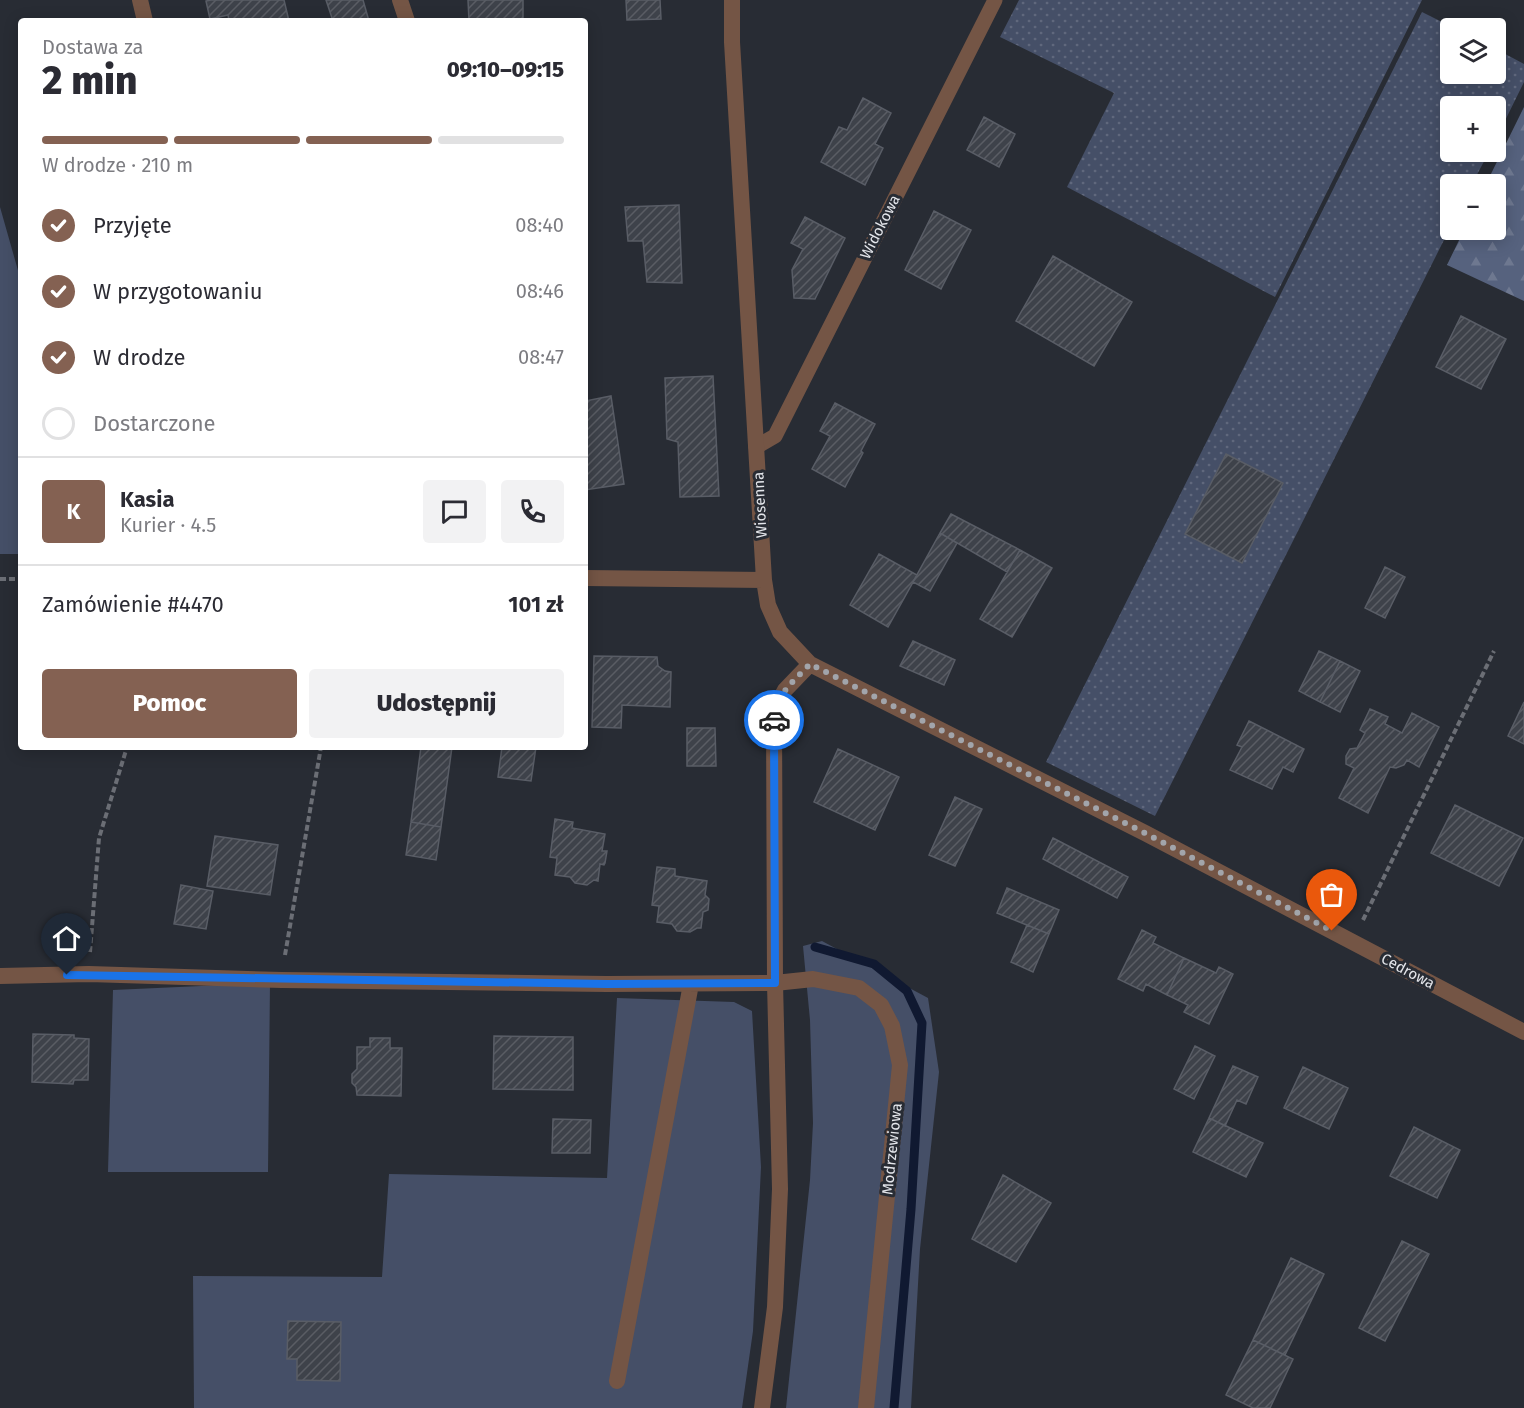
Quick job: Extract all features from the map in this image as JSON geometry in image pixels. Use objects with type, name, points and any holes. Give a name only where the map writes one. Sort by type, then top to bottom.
[{"type":"street","points":[[140,0],[144,18]]},
{"type":"street","points":[[400,0],[405,18]]},
{"type":"street","name":"Wiosenna","points":[[732,0],[732,42],[764,580],[768,606],[780,632],[810,664]]},
{"type":"street","points":[[588,578],[764,580]]},
{"type":"street","points":[[762,1408],[775,1307],[780,1189],[775,983],[774,710],[785,690],[810,664]]},
{"type":"street","name":"Cedrowa","points":[[810,664],[1145,833],[1524,1032]]},
{"type":"street","name":"Modrzewiowa","points":[[0,976],[89,975],[282,980],[691,984],[775,983],[813,979],[859,988],[881,1005],[892,1026],[900,1065],[866,1408]]},
{"type":"street","points":[[617,1381],[691,984]]},
{"type":"lane","name":"Widokowa","points":[[756,447],[774,436],[995,0]]},
{"type":"path","points":[[0,579],[18,579]]},
{"type":"path","points":[[1352,942],[1494,651]]},
{"type":"path","points":[[89,975],[99,838],[125,750]]},
{"type":"path","points":[[282,980],[296,885],[320,750]]},
{"type":"shaded area","points":[[1019,0],[1422,0],[1275,297],[1067,187],[1114,93],[1000,37]]},
{"type":"shaded area","points":[[1422,12],[1440,21],[1440,84],[1506,84],[1506,54],[1524,64],[1524,82],[1506,119],[1506,96],[1440,96],[1440,162],[1484,162],[1477,174],[1440,174],[1440,240],[1444,240],[1155,816],[1046,762]]},
{"type":"shaded area","points":[[0,207],[18,270],[18,554],[0,554]]},
{"type":"shaded area","points":[[822,941],[928,998],[939,1072],[920,1249],[911,1408],[786,1408],[810,1180],[813,1123],[810,1020],[803,946]]},
{"type":"shaded area","points":[[270,983],[268,1172],[108,1172],[113,990]]},
{"type":"shaded area","points":[[617,998],[734,1002],[752,1011],[761,1167],[753,1331],[742,1408],[194,1408],[193,1276],[382,1277],[389,1174],[607,1178]]},
{"type":"green space","points":[[1524,107],[1524,301],[1447,265],[1459,240],[1506,240],[1506,174],[1491,174],[1497,162],[1506,162],[1506,143]]},
{"type":"building","points":[[284,0],[288,18],[228,18],[228,15],[210,18],[206,1]]},
{"type":"building","points":[[326,0],[363,0],[368,18],[332,18]]},
{"type":"building","points":[[468,0],[523,0],[523,18],[469,18]]},
{"type":"building","points":[[626,0],[660,0],[661,19],[627,20]]},
{"type":"building","points":[[863,98],[891,113],[875,144],[883,148],[865,185],[821,162],[839,127],[847,130]]},
{"type":"building","points":[[984,117],[1015,134],[999,167],[967,150]]},
{"type":"building","points":[[679,205],[682,283],[647,282],[643,241],[628,241],[625,207]]},
{"type":"building","points":[[934,211],[971,230],[941,289],[905,270]]},
{"type":"building","points":[[805,217],[845,238],[815,299],[794,298],[792,270],[803,249],[791,243]]},
{"type":"building","points":[[1053,256],[1132,302],[1094,366],[1016,321]]},
{"type":"building","points":[[1461,316],[1506,339],[1481,389],[1436,367]]},
{"type":"building","points":[[713,376],[719,496],[680,497],[678,442],[667,439],[665,378]]},
{"type":"building","points":[[611,396],[624,484],[588,490],[588,400]]},
{"type":"building","points":[[835,403],[875,424],[845,487],[812,469],[830,436],[820,431]]},
{"type":"building","points":[[1226,454],[1283,483],[1242,563],[1185,534]]},
{"type":"building","points":[[951,514],[1020,550],[1007,572],[940,533]]},
{"type":"building","points":[[940,533],[957,543],[930,591],[913,582]]},
{"type":"building","points":[[1020,550],[1052,568],[1012,637],[980,619]]},
{"type":"building","points":[[879,554],[917,575],[888,627],[850,605]]},
{"type":"building","points":[[1385,567],[1405,577],[1385,618],[1365,608]]},
{"type":"building","points":[[913,641],[955,660],[944,685],[900,666]]},
{"type":"building","points":[[1319,651],[1340,661],[1320,702],[1299,691]]},
{"type":"building","points":[[594,656],[657,657],[658,666],[671,672],[670,707],[622,705],[621,728],[592,727]]},
{"type":"building","points":[[1340,661],[1360,671],[1340,712],[1320,702]]},
{"type":"building","points":[[1524,702],[1524,744],[1508,736]]},
{"type":"building","points":[[1370,709],[1388,717],[1385,724],[1402,733],[1412,713],[1439,727],[1419,767],[1407,760],[1404,765],[1396,768],[1390,767],[1368,813],[1339,798],[1354,768],[1346,764],[1346,756],[1350,749],[1357,748],[1365,733],[1360,730]]},
{"type":"building","points":[[1249,721],[1304,749],[1293,772],[1283,767],[1272,789],[1230,770],[1242,747],[1237,745]]},
{"type":"building","points":[[687,728],[715,728],[716,766],[687,766]]},
{"type":"building","points":[[838,749],[899,777],[875,830],[814,802]]},
{"type":"building","points":[[421,750],[452,750],[441,827],[411,822]]},
{"type":"building","points":[[502,750],[536,750],[531,781],[498,777]]},
{"type":"building","points":[[955,797],[982,809],[955,866],[929,855]]},
{"type":"building","points":[[1455,805],[1523,838],[1499,886],[1431,853]]},
{"type":"building","points":[[555,819],[573,822],[572,828],[605,834],[602,851],[607,851],[604,865],[600,864],[598,881],[594,880],[587,885],[575,883],[570,877],[555,875],[557,858],[550,857]]},
{"type":"building","points":[[411,822],[441,827],[436,860],[406,855]]},
{"type":"building","points":[[215,836],[278,845],[270,895],[207,886]]},
{"type":"building","points":[[1053,838],[1128,877],[1117,898],[1043,859]]},
{"type":"building","points":[[657,867],[675,869],[675,876],[707,881],[705,895],[709,899],[708,910],[703,912],[701,928],[690,932],[677,931],[672,924],[657,922],[659,906],[652,905]]},
{"type":"building","points":[[181,885],[213,891],[206,929],[174,924]]},
{"type":"building","points":[[1007,888],[1059,910],[1049,934],[997,913]]},
{"type":"building","points":[[1027,925],[1049,934],[1033,972],[1011,962]]},
{"type":"building","points":[[1142,930],[1156,937],[1153,943],[1184,958],[1167,995],[1146,984],[1143,991],[1118,979]]},
{"type":"building","points":[[1184,958],[1216,973],[1219,967],[1233,974],[1209,1024],[1184,1012],[1188,1005],[1167,995]]},
{"type":"building","points":[[33,1034],[74,1035],[74,1038],[89,1039],[88,1080],[74,1080],[73,1084],[32,1082]]},
{"type":"building","points":[[494,1036],[573,1037],[573,1090],[493,1089]]},
{"type":"building","points":[[370,1038],[390,1038],[390,1048],[402,1048],[401,1096],[357,1095],[356,1087],[352,1083],[352,1074],[357,1069],[357,1047],[370,1047]]},
{"type":"building","points":[[1195,1046],[1215,1056],[1194,1099],[1174,1089]]},
{"type":"building","points":[[1233,1066],[1258,1077],[1246,1104],[1237,1100],[1225,1126],[1209,1118]]},
{"type":"building","points":[[1303,1067],[1348,1088],[1329,1129],[1284,1108]]},
{"type":"building","points":[[1209,1118],[1263,1143],[1246,1177],[1193,1152]]},
{"type":"building","points":[[553,1119],[591,1120],[590,1153],[552,1153]]},
{"type":"building","points":[[1414,1127],[1460,1150],[1437,1198],[1390,1176]]},
{"type":"building","points":[[1003,1175],[1051,1203],[1016,1262],[972,1239]]},
{"type":"building","points":[[1402,1241],[1429,1254],[1385,1341],[1359,1328]]},
{"type":"building","points":[[1291,1258],[1324,1274],[1285,1355],[1253,1340]]},
{"type":"building","points":[[288,1321],[341,1322],[340,1381],[297,1380],[297,1359],[287,1359]]},
{"type":"building","points":[[1253,1340],[1293,1359],[1270,1408],[1253,1408],[1226,1395]]},
{"type":"waterway","points":[[815,947],[874,964],[907,991],[922,1023],[911,1209],[894,1408]]},
{"type":"way so far","points":[[774,720],[774,710],[785,690],[810,664],[1145,833],[1332,931]]},
{"type":"route","points":[[67,975],[607,984],[775,983],[774,720]]}]
